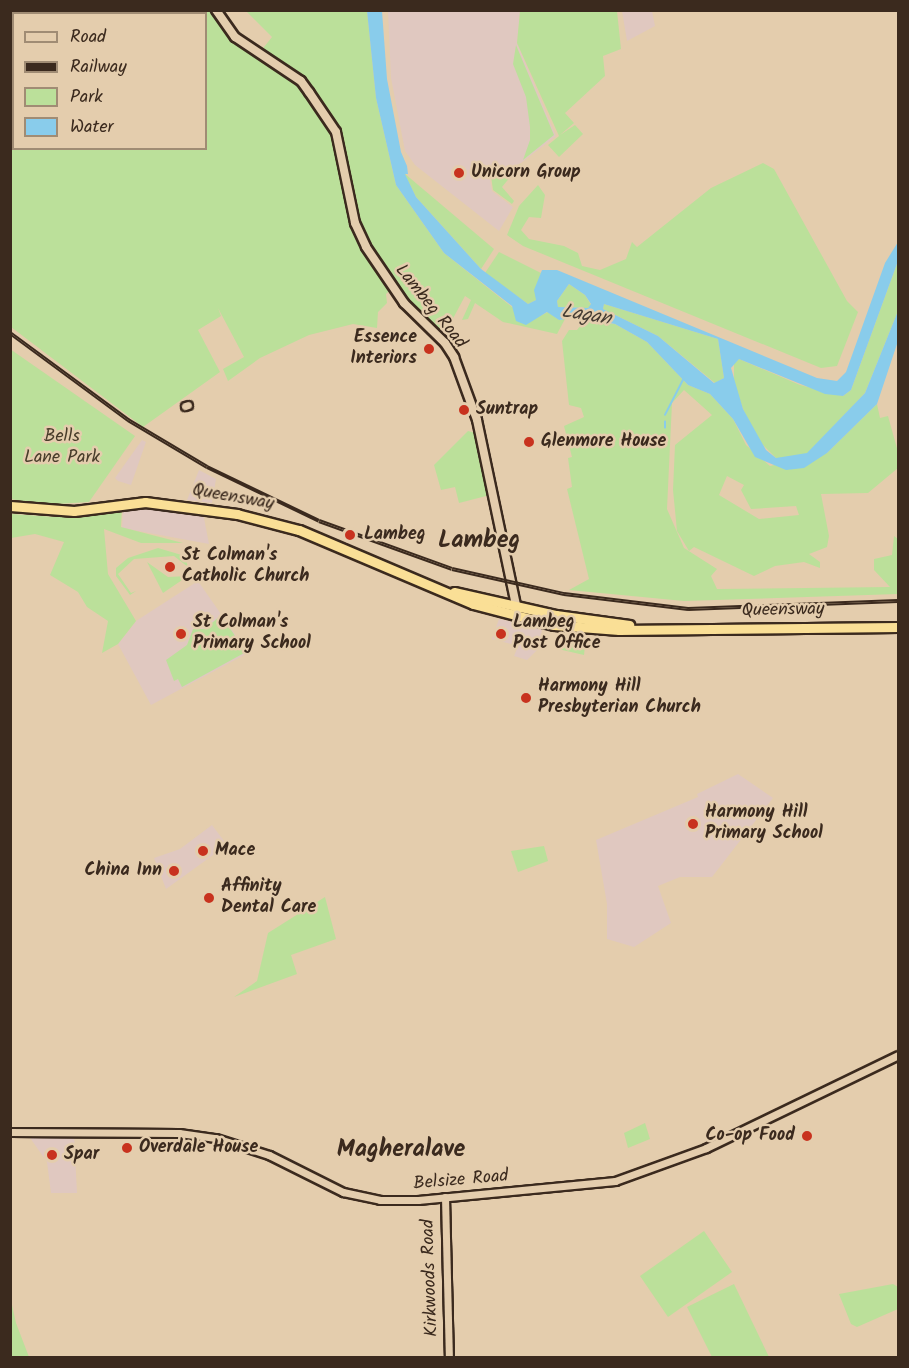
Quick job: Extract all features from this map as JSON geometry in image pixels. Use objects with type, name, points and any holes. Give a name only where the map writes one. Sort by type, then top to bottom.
[{"type":"highway","name":"Queensway","points":[[10,506],[74,511],[145,502],[237,514],[299,530],[507,615],[578,628],[898,627]]},
{"type":"highway","name":"Queensway","points":[[438,588],[516,607],[667,629]]},
{"type":"main road","name":"Lambeg Road","points":[[216,10],[235,38],[301,81],[309,92],[336,132],[355,223],[366,247],[404,303],[445,343],[454,357],[477,420],[516,607]]},
{"type":"main road","points":[[507,615],[516,607],[523,618]]},
{"type":"street","name":"Belsize Road","points":[[10,1132],[76,1130],[206,1136],[256,1150],[356,1196],[396,1202],[621,1179],[706,1148],[898,1055]]},
{"type":"street","name":"Kirkwoods Road","points":[[445,1197],[449,1358]]},
{"type":"shaded area","points":[[388,11],[520,11],[517,43],[556,136],[521,163],[489,175],[492,191],[513,207],[499,231],[415,165],[405,151],[391,78]]},
{"type":"shaded area","points":[[622,11],[652,11],[655,26],[627,41]]},
{"type":"shaded area","points":[[142,440],[146,442],[131,485],[118,481],[115,478]]},
{"type":"shaded area","points":[[199,470],[216,479],[212,503],[187,500]]},
{"type":"shaded area","points":[[154,506],[203,513],[209,544],[122,528],[123,508]]},
{"type":"shaded area","name":"St Colman's Primary School","points":[[198,581],[248,653],[151,705],[118,644],[136,621]]},
{"type":"shaded area","points":[[499,619],[542,628],[540,647],[527,660],[514,656],[518,646],[492,639]]},
{"type":"shaded area","name":"Harmony Hill Primary School","points":[[738,774],[773,798],[712,877],[680,877],[658,886],[671,923],[634,947],[607,939],[607,904],[596,840],[698,797],[697,794]]},
{"type":"shaded area","points":[[212,825],[227,845],[166,889],[154,858],[180,849]]},
{"type":"shaded area","points":[[74,1134],[77,1193],[51,1193],[47,1162],[28,1135]]},
{"type":"green space","points":[[19,11],[210,11],[229,38],[307,92],[310,89],[260,52],[272,37],[246,11],[367,11],[376,98],[396,185],[444,253],[512,307],[536,318],[548,312],[559,320],[565,319],[557,334],[503,322],[475,303],[468,319],[462,320],[471,300],[465,296],[449,326],[440,330],[395,286],[386,294],[387,303],[378,312],[377,328],[353,324],[309,335],[260,358],[228,381],[223,369],[244,357],[218,308],[221,316],[198,330],[220,372],[143,427],[11,327],[10,39],[12,37],[12,150],[207,150],[207,12]]},
{"type":"green space","points":[[520,11],[617,11],[621,49],[603,56],[605,76],[565,113],[574,123],[560,135],[575,125],[583,134],[559,157],[548,145],[559,136],[517,43]]},
{"type":"green space","points":[[516,45],[554,135],[523,160],[530,140],[530,127],[526,97],[513,64]]},
{"type":"green space","points":[[763,163],[774,169],[847,301],[858,312],[837,366],[821,368],[523,246],[507,235],[519,206],[538,185],[545,195],[541,218],[529,217],[521,230],[529,239],[564,246],[578,253],[582,266],[600,270],[626,259],[632,242],[637,247],[711,188]]},
{"type":"green space","points":[[521,164],[502,187],[514,201],[512,204],[493,190],[491,176]]},
{"type":"green space","points":[[404,173],[494,249],[481,269],[416,197]]},
{"type":"green space","points":[[499,252],[541,273],[536,300],[528,304],[485,273]]},
{"type":"green space","points":[[898,261],[898,311],[865,393],[808,453],[791,459],[776,458],[756,438],[743,409],[734,383],[734,363],[739,359],[800,385],[843,396],[851,390]]},
{"type":"green space","points":[[569,284],[585,295],[591,305],[588,308],[558,307],[557,301]]},
{"type":"green space","points":[[604,304],[718,339],[724,378],[715,383],[658,336],[603,309]]},
{"type":"green space","points":[[584,321],[615,324],[647,342],[688,385],[710,394],[733,419],[746,445],[770,466],[827,453],[877,404],[880,418],[888,416],[898,452],[898,468],[868,493],[821,494],[829,536],[827,547],[809,554],[820,562],[820,568],[804,562],[775,566],[754,576],[694,547],[689,551],[677,531],[673,490],[675,445],[712,415],[684,390],[672,403],[667,509],[684,548],[717,569],[711,576],[717,589],[890,587],[874,570],[874,559],[892,555],[894,536],[898,539],[898,594],[684,601],[569,590],[589,579],[567,489],[572,487],[568,458],[572,457],[564,426],[584,417],[581,408],[569,405],[562,341],[569,330],[577,330]],"holes":[[[727,476],[744,485],[741,490],[751,509],[796,506],[799,515],[759,519],[719,495]]]},
{"type":"green space","name":"Bells Lane Park","points":[[10,349],[135,436],[89,502],[41,505],[11,499]]},
{"type":"green space","points":[[468,431],[476,433],[490,495],[459,503],[455,487],[441,490],[434,465]]},
{"type":"green space","points":[[122,507],[121,527],[183,543],[141,543],[104,529],[108,574],[136,621],[118,644],[102,653],[108,621],[87,607],[78,592],[50,575],[64,542],[35,534],[11,538],[11,514],[56,517]]},
{"type":"green space","points":[[158,548],[185,556],[188,567],[174,556],[134,559],[118,574],[131,593],[136,591],[130,595],[116,576],[116,568],[128,558]]},
{"type":"green space","points":[[147,562],[168,577],[188,576],[163,593]]},
{"type":"green space","points":[[221,615],[246,652],[182,687],[178,679],[174,681],[166,660],[187,645],[193,629],[205,629]]},
{"type":"green space","points":[[560,635],[586,636],[584,655],[558,649],[555,644]]},
{"type":"green space","points":[[544,846],[548,861],[518,872],[511,851]]},
{"type":"green space","points":[[325,897],[336,939],[291,955],[297,974],[234,997],[257,981],[268,933]]},
{"type":"green space","points":[[645,1123],[650,1139],[628,1148],[624,1133]]},
{"type":"green space","points":[[704,1231],[732,1272],[668,1317],[640,1276]]},
{"type":"green space","points":[[734,1284],[769,1357],[712,1357],[687,1307]]},
{"type":"green space","points":[[893,1284],[898,1287],[898,1309],[857,1327],[851,1324],[839,1294]]},
{"type":"green space","points":[[10,1296],[16,1323],[29,1357],[11,1357]]},
{"type":"water","name":"Lagan","points":[[367,11],[382,11],[387,79],[401,152],[407,166],[408,174],[405,174],[416,197],[481,269],[528,304],[536,300],[534,290],[542,270],[557,270],[817,378],[837,381],[846,372],[885,263],[898,242],[898,261],[851,390],[843,396],[825,394],[739,359],[731,368],[743,409],[766,450],[776,458],[807,453],[865,393],[898,311],[898,341],[877,404],[827,453],[804,468],[786,470],[755,457],[733,419],[710,394],[688,385],[647,342],[615,324],[579,317],[559,320],[547,312],[526,325],[516,321],[512,306],[444,253],[396,185],[376,98]],"holes":[[[569,284],[585,295],[591,304],[588,308],[558,307],[557,301]],[[604,304],[718,339],[724,378],[714,383],[658,336],[603,309]]]},
{"type":"waterway","points":[[665,415],[684,378]]},
{"type":"waterway","points":[[665,422],[665,428]]},
{"type":"railway","points":[[10,333],[128,420],[207,467],[319,521],[452,569],[564,594],[688,609],[898,601]]},
{"type":"place","name":"Unicorn Group","points":[[459,173]]},
{"type":"place","name":"Essence Interiors","points":[[429,349]]},
{"type":"place","name":"Suntrap","points":[[464,410]]},
{"type":"place","name":"Glenmore House","points":[[529,442]]},
{"type":"place","name":"Lambeg","points":[[350,535]]},
{"type":"place","name":"St Colman's Catholic Church","points":[[170,567]]},
{"type":"place","name":"St Colman's Primary School","points":[[181,634]]},
{"type":"place","name":"Lambeg Post Office","points":[[501,634]]},
{"type":"place","name":"Harmony Hill Presbyterian Church","points":[[526,698]]},
{"type":"place","name":"Harmony Hill Primary School","points":[[693,824]]},
{"type":"place","name":"Mace","points":[[203,851]]},
{"type":"place","name":"China Inn","points":[[174,871]]},
{"type":"place","name":"Affinity Dental Care","points":[[209,898]]},
{"type":"place","name":"Co-op Food","points":[[807,1136]]},
{"type":"place","name":"Overdale House","points":[[127,1148]]},
{"type":"place","name":"Spar","points":[[52,1155]]},
{"type":"district","name":"Lambeg","points":[[479,541]]},
{"type":"district","name":"Magheralave","points":[[401,1150]]}]
